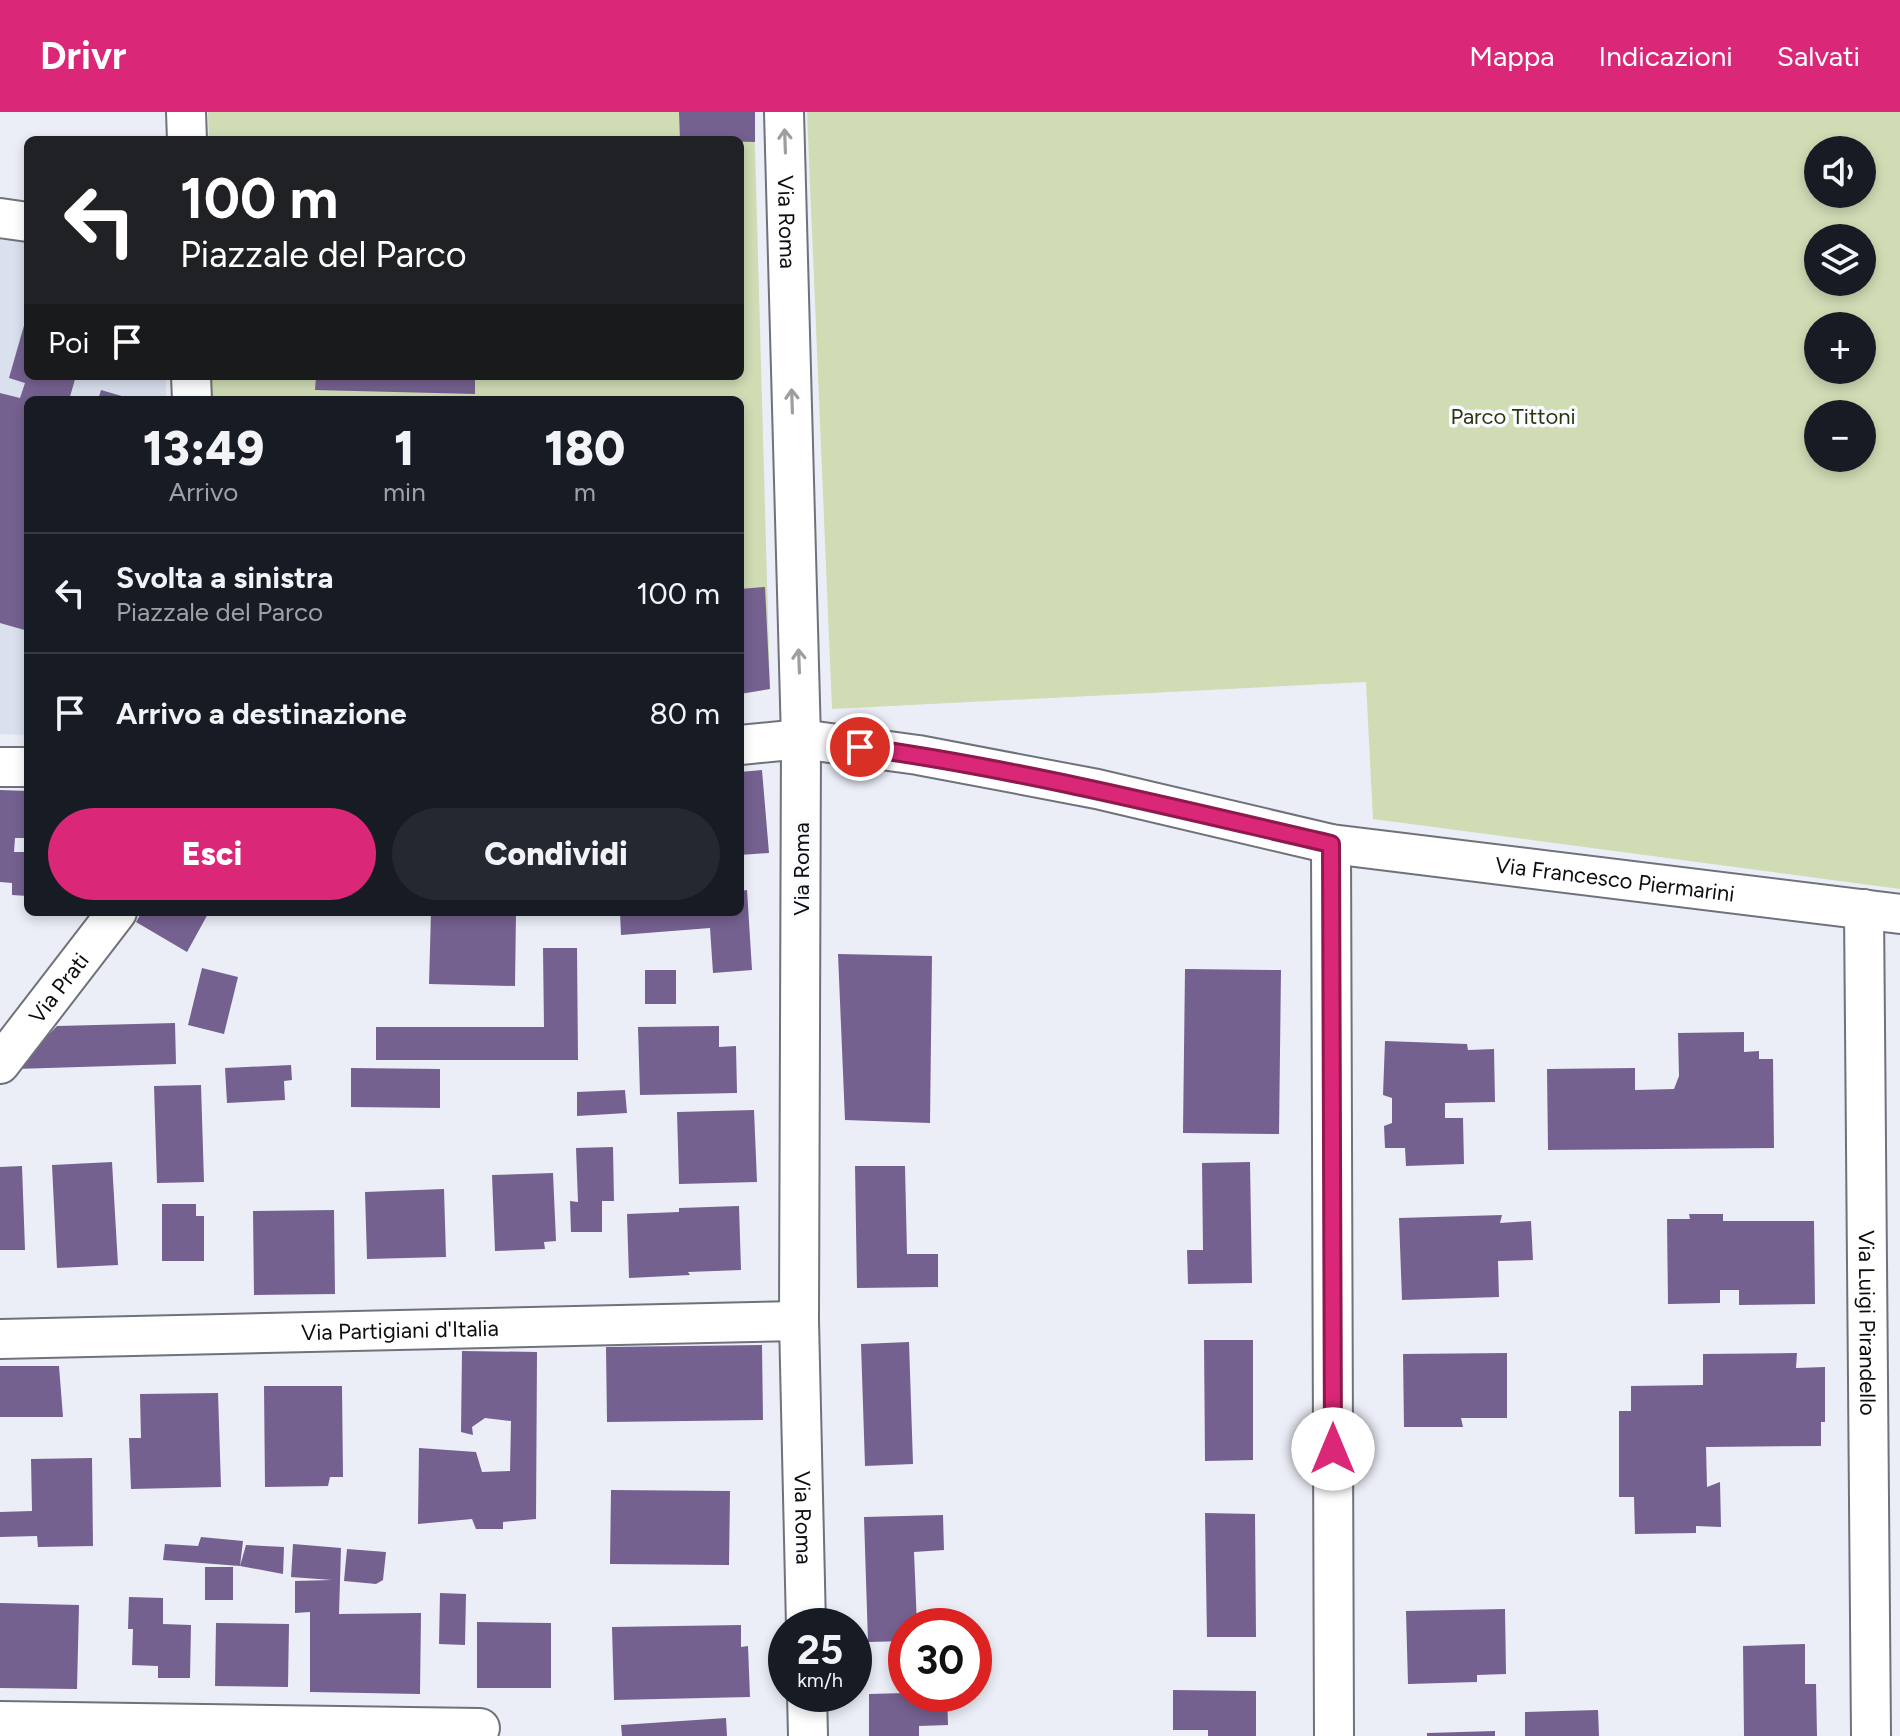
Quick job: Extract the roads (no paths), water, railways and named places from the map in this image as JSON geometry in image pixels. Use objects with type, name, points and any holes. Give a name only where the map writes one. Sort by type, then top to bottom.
[{"type":"street","points":[[186,112],[187,136]]},
{"type":"street","name":"Via Roma","points":[[784,112],[801,739],[799,1321],[806,1608]]},
{"type":"street","points":[[0,218],[24,221]]},
{"type":"street","name":"Via Francesco Piermarini","points":[[744,745],[801,739],[918,755],[1097,789],[1331,844],[1882,912]]},
{"type":"street","points":[[0,767],[24,767]]},
{"type":"street","points":[[1331,844],[1334,1736]]},
{"type":"street","name":"Via Luigi Pirandello","points":[[1871,1736],[1882,912]]},
{"type":"street","name":"Via Prati","points":[[0,1064],[114,916]]},
{"type":"street","name":"Via Partigiani d'Italia","points":[[0,1339],[799,1321]]},
{"type":"street","points":[[807,1712],[808,1736]]},
{"type":"street","points":[[0,1721],[480,1728]]},
{"type":"park label","name":"Parco Tittoni","points":[[1513,416]]}]
